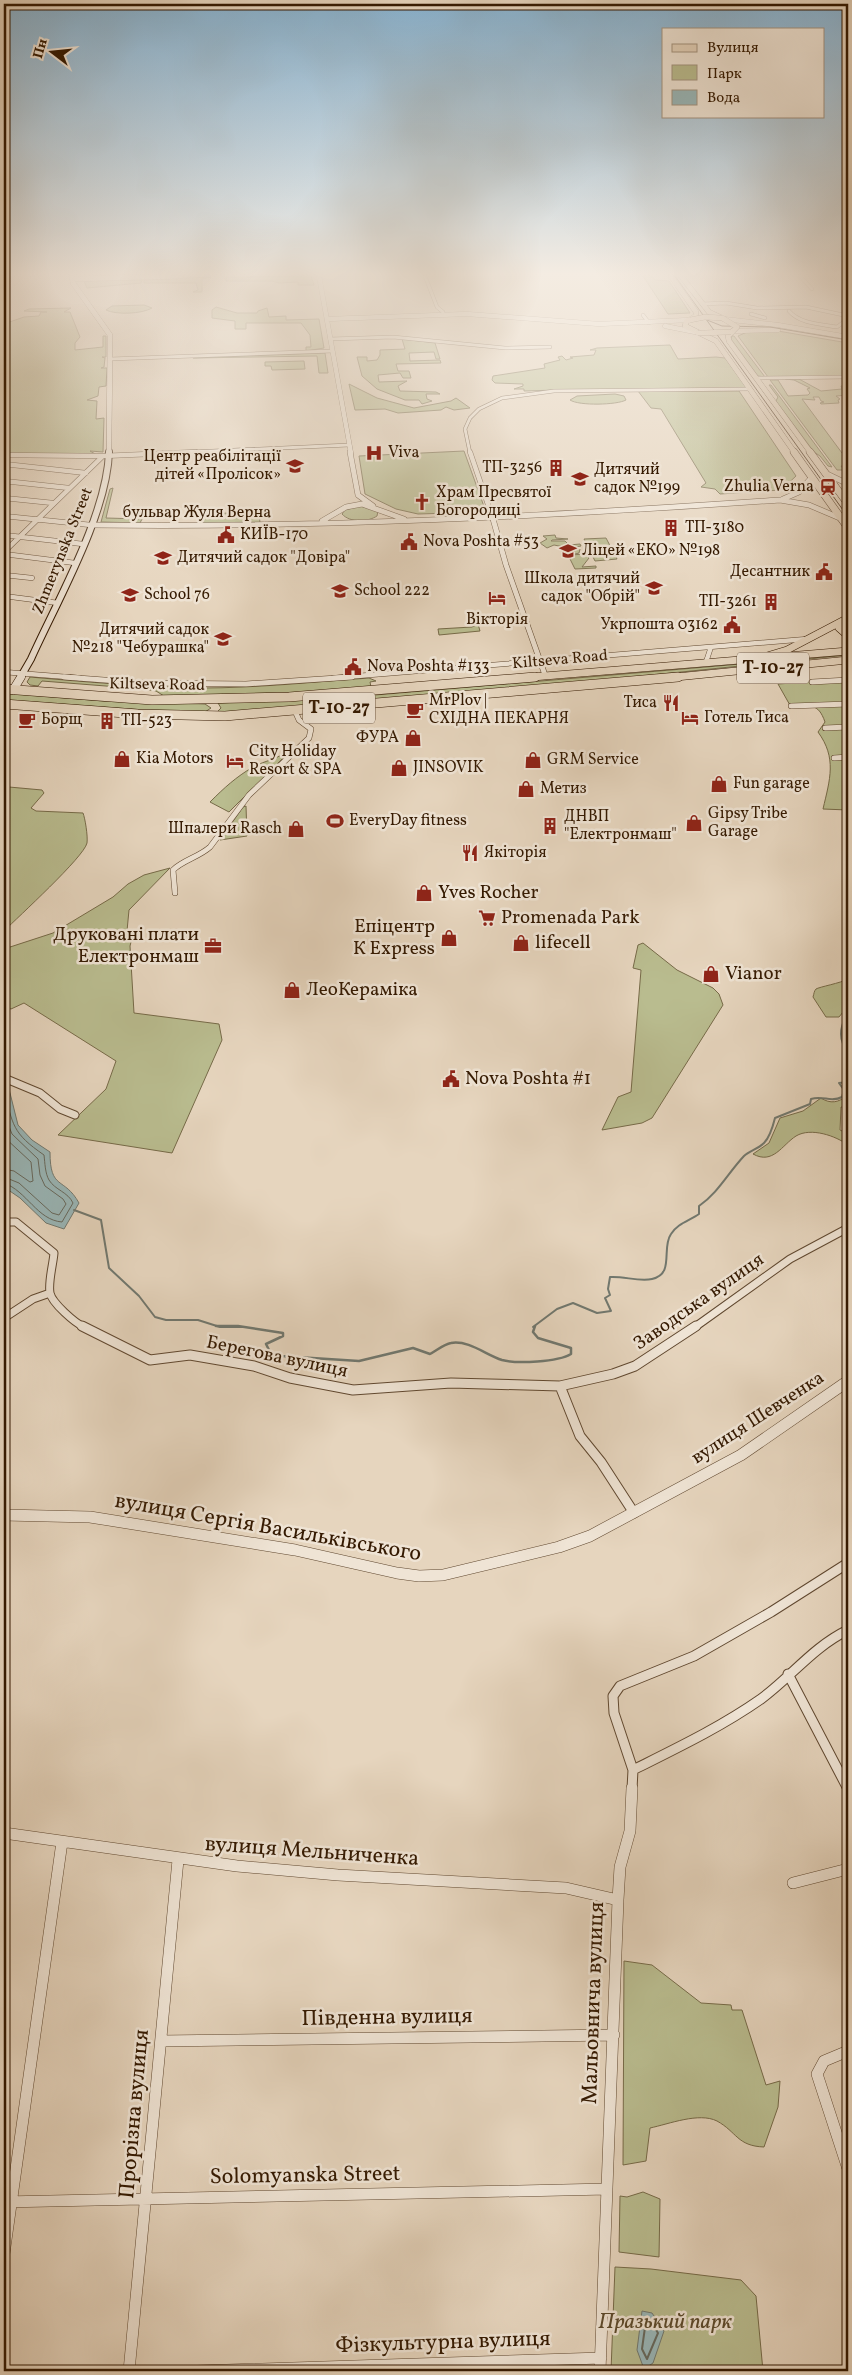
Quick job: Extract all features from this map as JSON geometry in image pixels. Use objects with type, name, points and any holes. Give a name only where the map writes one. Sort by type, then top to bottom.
[{"type":"main road","name":"Zhmerynska Street","points":[[13,690],[24,673],[58,603],[84,544],[102,492],[106,455],[109,387]]},
{"type":"main road","points":[[764,387],[848,504]]},
{"type":"main road","points":[[749,388],[848,528]]},
{"type":"main road","points":[[760,657],[782,652],[848,618]]},
{"type":"main road","points":[[839,623],[839,628],[848,636]]},
{"type":"main road","name":"Kiltseva Road","points":[[4,689],[108,698],[196,700],[339,694],[545,675],[848,651]]},
{"type":"main road","name":"Т-10-27","points":[[4,704],[190,716],[294,711],[619,683],[848,660]]},
{"type":"main road","points":[[190,716],[206,713],[215,708],[212,705],[196,700]]},
{"type":"street","points":[[338,387],[358,495]]},
{"type":"street","points":[[545,675],[503,555],[470,452],[465,429],[474,413],[488,404],[524,394],[554,391],[749,388]]},
{"type":"street","points":[[4,455],[106,455],[348,445]]},
{"type":"street","points":[[4,553],[36,519],[106,455]]},
{"type":"street","points":[[4,464],[86,473]]},
{"type":"street","points":[[823,471],[848,484]]},
{"type":"street","name":"бульвар Жуля Верна","points":[[780,500],[800,492],[812,477]]},
{"type":"street","points":[[4,481],[70,488]]},
{"type":"street","name":"бульвар Жуля Верна","points":[[304,524],[325,520],[353,503],[358,495],[373,506],[397,518],[414,521]]},
{"type":"street","points":[[4,498],[53,503]]},
{"type":"street","name":"бульвар Жуля Верна","points":[[91,525],[188,527],[493,519],[780,500],[809,505],[842,519]]},
{"type":"street","points":[[346,507],[356,505],[373,506]]},
{"type":"street","points":[[340,511],[339,515],[344,520],[357,523]]},
{"type":"street","points":[[366,523],[380,518],[383,515],[382,511]]},
{"type":"street","points":[[4,516],[91,525]]},
{"type":"street","points":[[4,535],[84,544]]},
{"type":"street","points":[[4,553],[75,563]]},
{"type":"street","points":[[4,575],[32,578]]},
{"type":"street","points":[[4,596],[58,603]]},
{"type":"street","points":[[4,672],[144,683],[217,685],[287,682],[540,662],[810,638]]},
{"type":"street","points":[[706,662],[706,657],[712,647]]},
{"type":"street","points":[[812,682],[848,680]]},
{"type":"street","points":[[791,706],[848,704]]},
{"type":"street","points":[[175,893],[173,870],[178,865],[202,854],[210,847],[249,795],[310,736],[311,729],[299,720],[294,711]]},
{"type":"street","points":[[825,728],[848,727]]},
{"type":"street","points":[[834,758],[848,757]]},
{"type":"street","points":[[4,1078],[40,1093],[60,1109],[75,1115]]},
{"type":"street","points":[[4,1222],[16,1222],[54,1253],[50,1293],[33,1299],[4,1318]]},
{"type":"street","name":"Заводська вулиця","points":[[560,1386],[613,1374],[635,1366],[664,1349],[790,1259],[824,1239],[848,1228]]},
{"type":"street","name":"Берегова вулиця","points":[[50,1293],[54,1301],[78,1324],[150,1360],[190,1355],[254,1366],[290,1378],[353,1390],[451,1384],[510,1383],[560,1386]]},
{"type":"street","name":"вулиця Шевченка","points":[[634,1513],[741,1455],[848,1381]]},
{"type":"street","points":[[560,1386],[580,1436],[601,1462],[634,1513]]},
{"type":"street","name":"вулиця Сергія Васильківського","points":[[4,1515],[90,1517],[245,1541],[419,1576],[443,1575],[482,1567],[558,1547],[590,1536],[634,1513]]},
{"type":"street","name":"Мальовнича вулиця","points":[[600,2371],[618,1900],[620,1867],[630,1831],[633,1770],[614,1713],[613,1696],[620,1686],[694,1656],[732,1635],[848,1563]]},
{"type":"street","points":[[633,1770],[726,1722],[764,1697],[832,1636],[848,1630]]},
{"type":"street","points":[[788,1674],[848,1788]]},
{"type":"street","name":"вулиця Мельниченка","points":[[4,1833],[178,1860],[362,1877],[558,1887],[618,1900]]},
{"type":"street","points":[[4,2254],[7,2202],[62,1842]]},
{"type":"street","name":"Прорізна вулиця","points":[[129,2371],[147,2200],[178,1860]]},
{"type":"street","points":[[792,1883],[848,1869]]},
{"type":"street","name":"Південна вулиця","points":[[161,2041],[614,2035]]},
{"type":"street","points":[[848,2051],[823,2060],[819,2063],[817,2074],[848,2169]]},
{"type":"street","name":"Solomyanska Street","points":[[7,2202],[607,2189]]},
{"type":"street","name":"Фізкультурна вулиця","points":[[197,2371],[404,2368],[601,2358]]},
{"type":"green space","points":[[4,387],[100,387],[98,396],[87,400],[97,401],[96,419],[104,418],[103,452],[90,451],[97,455],[4,453]]},
{"type":"green space","points":[[350,387],[355,387],[377,398],[414,408],[451,401],[456,398],[470,408],[454,410],[446,407],[441,410],[398,413],[385,409],[355,410]]},
{"type":"green space","points":[[375,387],[398,387],[400,391],[436,392],[440,394],[426,394],[427,399],[432,401],[422,404],[419,400],[405,400]]},
{"type":"green space","points":[[520,387],[747,388],[524,391],[524,389],[514,389]]},
{"type":"green space","points":[[770,387],[772,387],[832,467],[828,466],[814,452],[776,401],[778,397]]},
{"type":"green space","points":[[775,387],[782,387],[788,396],[808,395],[810,393],[807,389],[810,388],[808,387],[813,387],[821,391],[848,387],[848,395],[836,396],[840,399],[838,400],[839,403],[821,404],[824,402],[819,397],[813,397],[815,400],[802,399],[842,453],[848,453],[848,466],[841,466],[844,470],[837,470]]},
{"type":"green space","points":[[638,391],[739,391],[796,476],[781,490],[720,494],[715,489],[701,487],[706,483],[661,409],[651,408]]},
{"type":"green space","points":[[615,394],[624,396],[626,400],[598,404],[570,400],[577,396]]},
{"type":"green space","points":[[464,451],[486,512],[418,514],[396,509],[365,494],[359,456]]},
{"type":"green space","points":[[113,488],[106,518],[142,519],[140,523],[101,522],[110,489]]},
{"type":"green space","points":[[360,506],[378,511],[377,516],[359,521],[345,517],[342,514],[345,510]]},
{"type":"green space","points":[[259,512],[260,523],[201,524],[201,514]]},
{"type":"green space","points":[[555,535],[556,538],[568,539],[551,541],[565,541],[569,545],[580,544],[581,546],[575,547],[580,549],[579,553],[571,555],[585,554],[589,558],[582,567],[596,566],[596,568],[575,569],[564,547],[554,545],[547,548],[540,543],[547,539],[543,536]]},
{"type":"green space","points":[[606,538],[617,559],[595,561],[584,539]]},
{"type":"green space","points":[[478,624],[480,631],[439,635],[438,629],[472,627]]},
{"type":"green space","points":[[848,655],[583,682],[216,713],[221,708],[218,703],[340,698]]},
{"type":"green space","points":[[30,677],[201,688],[264,686],[369,678],[376,681],[370,682],[371,687],[309,692],[164,696],[156,691],[144,689],[42,681],[38,686],[30,685],[27,682]]},
{"type":"green space","points":[[848,679],[848,810],[823,809],[830,778],[830,760],[828,751],[818,732],[825,722],[816,708],[808,706],[791,707],[778,684]]},
{"type":"green space","points":[[4,693],[103,701],[205,704],[211,708],[205,712],[144,710],[4,700]]},
{"type":"green space","points":[[291,750],[229,812],[210,802],[230,783],[247,771],[280,756]]},
{"type":"green space","points":[[9,787],[42,790],[44,793],[31,808],[36,811],[83,813],[87,843],[75,861],[4,931],[4,825],[6,823],[4,822],[4,792]]},
{"type":"green space","points":[[246,806],[247,836],[220,840],[243,807]]},
{"type":"green space","points":[[170,868],[129,910],[127,931],[133,934],[130,946],[134,1013],[219,1024],[222,1040],[172,1153],[58,1135],[106,1089],[116,1061],[24,1003],[11,1009],[4,1007],[4,949],[53,933],[113,897],[128,884],[144,875]]},
{"type":"green space","points":[[643,943],[677,970],[713,988],[719,994],[723,1005],[652,1118],[642,1123],[602,1130],[618,1097],[631,1092],[641,970],[633,968],[638,945]]},
{"type":"green space","points":[[848,979],[848,1006],[839,1017],[826,1017],[813,997],[816,989]]},
{"type":"green space","points":[[848,1083],[848,1108],[841,1107],[840,1130],[848,1134],[848,1145],[830,1136],[809,1132],[796,1136],[772,1156],[760,1157],[753,1154],[769,1143],[780,1118],[803,1111],[821,1098],[831,1102],[841,1100],[847,1095],[845,1085]]},
{"type":"green space","points":[[624,1961],[652,1965],[701,2003],[731,2005],[732,2010],[742,2010],[766,2085],[780,2081],[778,2107],[764,2147],[748,2144],[717,2121],[693,2118],[650,2128],[646,2161],[623,2165]]},
{"type":"green space","points":[[643,2192],[660,2199],[659,2257],[619,2252],[620,2196],[627,2197]]},
{"type":"green space","name":"Празький парк","points":[[615,2267],[651,2269],[741,2280],[756,2296],[763,2371],[611,2371]]},
{"type":"water","points":[[4,1084],[8,1085],[18,1125],[32,1140],[50,1152],[52,1173],[79,1203],[64,1229],[46,1223],[20,1198],[4,1187]]},
{"type":"water","points":[[642,2311],[652,2313],[664,2331],[653,2363],[644,2369],[637,2350]]},
{"type":"waterway","points":[[848,1013],[841,1032],[842,1042],[848,1051]]},
{"type":"waterway","points":[[533,1327],[557,1309],[573,1303],[597,1313],[611,1311],[605,1298],[610,1295],[608,1289],[610,1277],[647,1280],[659,1276],[665,1266],[668,1240],[671,1234],[680,1225],[699,1214],[699,1206],[717,1189],[738,1162],[766,1141],[770,1135],[775,1118],[810,1104],[811,1099],[838,1099],[842,1097],[844,1090],[839,1083],[848,1082]]},
{"type":"waterway","points":[[74,1210],[101,1220],[109,1268],[139,1296],[155,1317],[166,1320],[198,1320],[217,1326]]},
{"type":"waterway","points":[[217,1326],[244,1327]]},
{"type":"waterway","points":[[217,1326],[244,1327]]},
{"type":"waterway","points":[[244,1327],[283,1333],[283,1336],[266,1344],[270,1352],[281,1356],[359,1361],[413,1348],[430,1354],[451,1343],[471,1346],[496,1358],[509,1361],[527,1362],[557,1359],[571,1354],[571,1348],[538,1338],[533,1332],[535,1326]]},
{"type":"tram line","points":[[755,387],[848,517]]},
{"type":"place","name":"Viva","points":[[374,453]]},
{"type":"place","name":"Центр реабілітації дітей «Пролісок»","points":[[295,466]]},
{"type":"place","name":"ТП-3256","points":[[556,468]]},
{"type":"place","name":"Дитячий садок №199","points":[[580,479]]},
{"type":"place","name":"Zhulia Verna","points":[[828,487]]},
{"type":"place","name":"Храм Пресвятої Богородиці","points":[[422,502]]},
{"type":"place","name":"ТП-3180","points":[[671,528]]},
{"type":"place","name":"КИЇВ-170","points":[[226,535]]},
{"type":"place","name":"Nova Poshta #53","points":[[409,542]]},
{"type":"place","name":"Ліцей «ЕКО» №198","points":[[568,551]]},
{"type":"place","name":"Дитячий садок \"Довіра\"","points":[[163,558]]},
{"type":"place","name":"Десантник","points":[[824,572]]},
{"type":"place","name":"Школа дитячий садок \"Обрій\"","points":[[654,588]]},
{"type":"place","name":"School 222","points":[[340,591]]},
{"type":"place","name":"School 76","points":[[130,595]]},
{"type":"place","name":"Вікторія","points":[[497,598]]},
{"type":"place","name":"ТП-3261","points":[[771,602]]},
{"type":"place","name":"Укрпошта 03162","points":[[732,625]]},
{"type":"place","name":"Дитячий садок №218 \"Чебурашка\"","points":[[223,639]]},
{"type":"place","name":"Nova Poshta #133","points":[[353,667]]},
{"type":"place","name":"Тиса","points":[[671,703]]},
{"type":"place","name":"MrPlov | СХІДНА ПЕКАРНЯ","points":[[415,710]]},
{"type":"place","name":"Готель Тиса","points":[[690,718]]},
{"type":"place","name":"Борщ","points":[[27,720]]},
{"type":"place","name":"ТП-523","points":[[107,721]]},
{"type":"place","name":"ФУРА","points":[[413,738]]},
{"type":"place","name":"Kia Motors","points":[[122,759]]},
{"type":"place","name":"GRM Service","points":[[533,760]]},
{"type":"place","name":"City Holiday Resort & SPA","points":[[235,761]]},
{"type":"place","name":"JINSOVIK","points":[[399,768]]},
{"type":"place","name":"Fun garage","points":[[719,784]]},
{"type":"place","name":"Метиз","points":[[526,789]]},
{"type":"place","name":"EveryDay fitness","points":[[335,821]]},
{"type":"place","name":"Gipsy Tribe Garage","points":[[694,823]]},
{"type":"place","name":"ДНВП \"Електронмаш\"","points":[[550,826]]},
{"type":"place","name":"Шпалери Rasch","points":[[296,829]]},
{"type":"place","name":"Якіторія","points":[[470,853]]},
{"type":"place","name":"Yves Rocher","points":[[424,893]]},
{"type":"place","name":"Promenada Park","points":[[487,918]]},
{"type":"place","name":"Епіцентр К Express","points":[[449,938]]},
{"type":"place","name":"lifecell","points":[[521,943]]},
{"type":"place","name":"Друковані плати Електронмаш","points":[[213,946]]},
{"type":"place","name":"Vianor","points":[[711,974]]},
{"type":"place","name":"ЛеоКераміка","points":[[292,990]]},
{"type":"place","name":"Nova Poshta #1","points":[[451,1079]]}]
